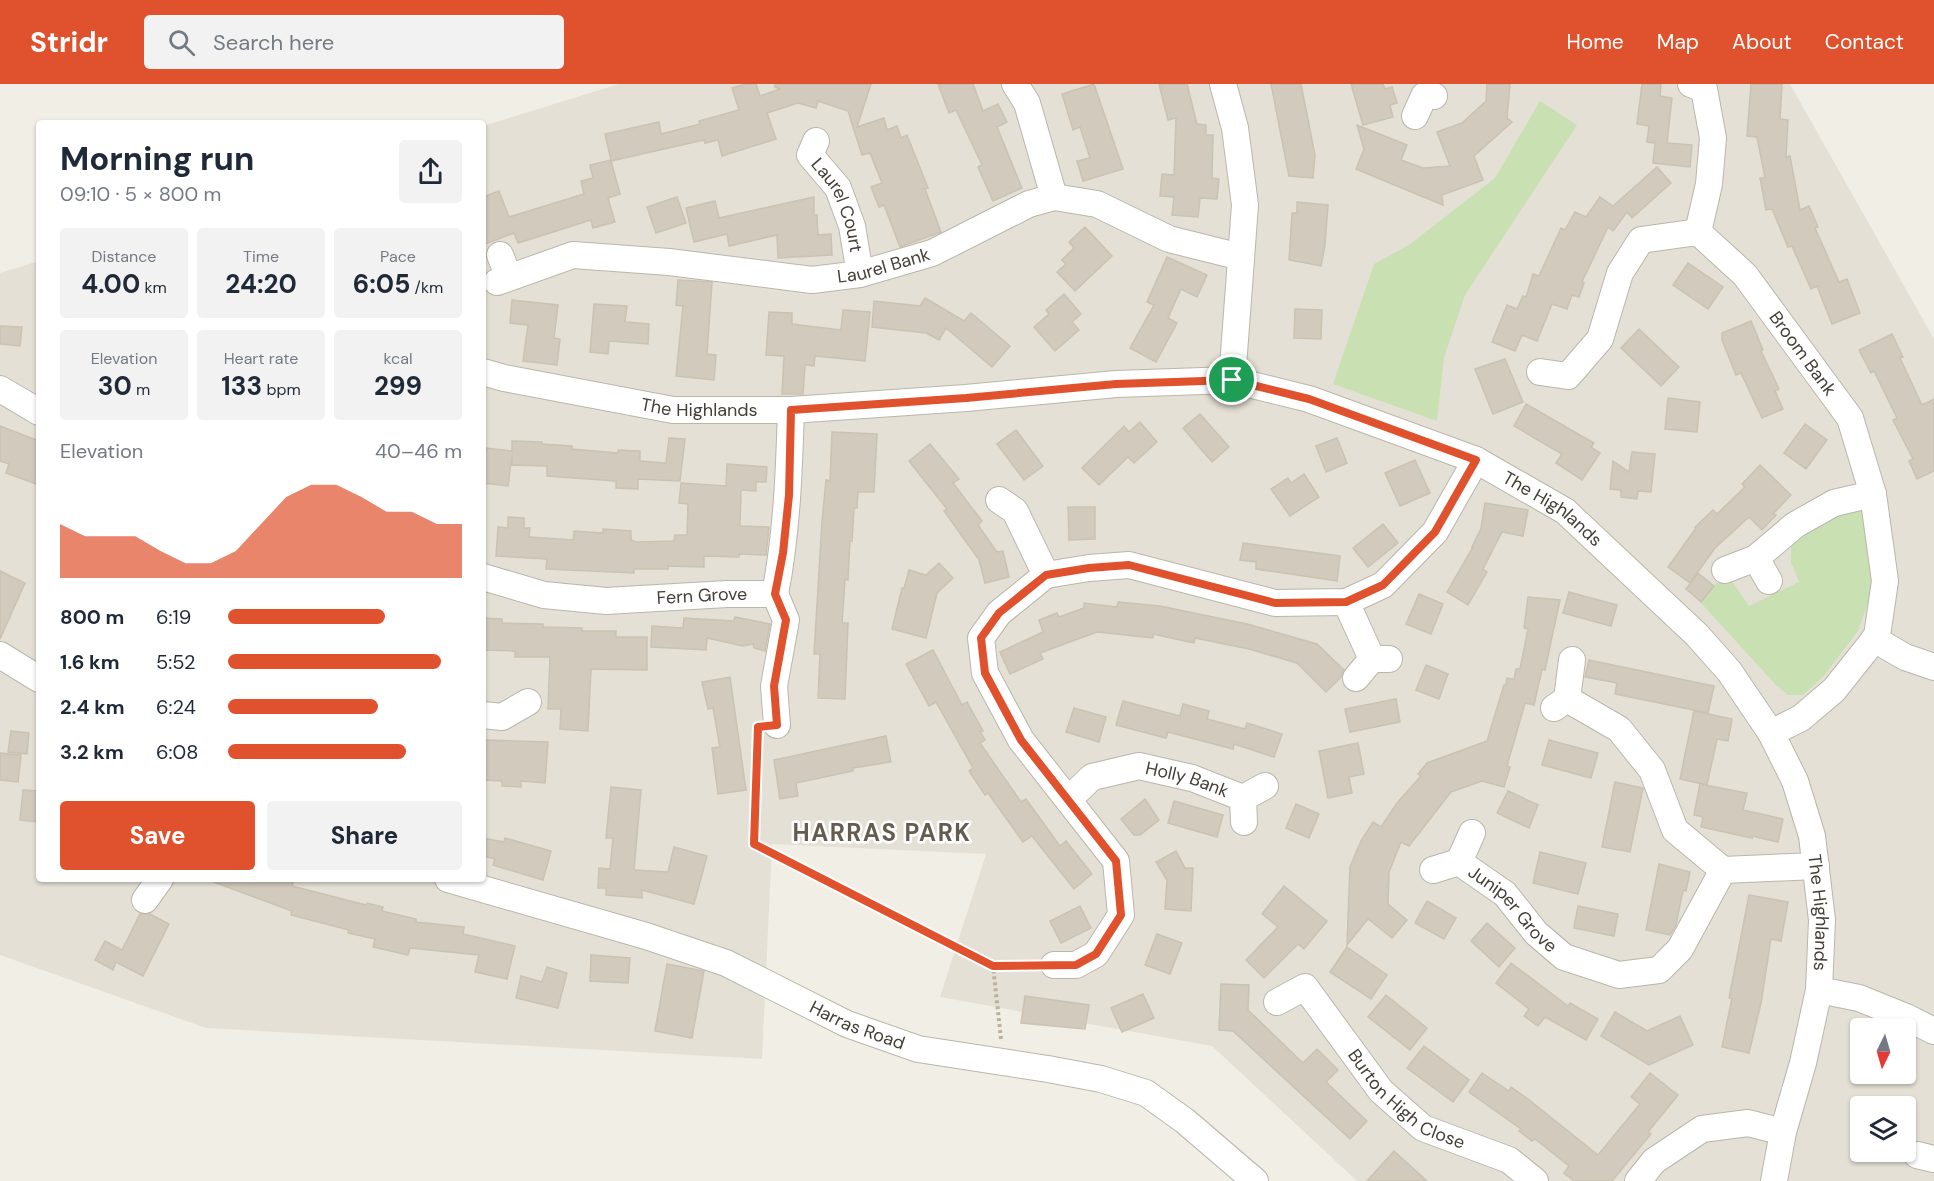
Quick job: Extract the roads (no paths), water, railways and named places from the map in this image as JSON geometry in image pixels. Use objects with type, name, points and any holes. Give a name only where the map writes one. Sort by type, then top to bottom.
[{"type":"street","points":[[1015,84],[1027,103],[1054,197]]},
{"type":"street","points":[[1223,84],[1235,128],[1245,205],[1232,380]]},
{"type":"street","points":[[1540,372],[1572,387],[1600,339],[1620,273],[1641,240],[1698,232],[1709,184],[1713,138],[1702,86]]},
{"type":"street","name":"Laurel Court","points":[[816,141],[810,155],[838,188],[852,226],[860,274]]},
{"type":"street","name":"Laurel Bank","points":[[502,271],[573,255],[669,262],[812,280],[860,274],[933,253],[1029,204],[1054,197],[1097,204],[1169,239],[1241,257]]},
{"type":"street","name":"Broom Bank","points":[[1698,232],[1745,275],[1850,418],[1873,494],[1885,581],[1877,636],[1834,690],[1801,718],[1772,733]]},
{"type":"street","name":"The Highlands","points":[[486,373],[673,410],[791,410],[966,398],[1116,384],[1232,380],[1309,399],[1476,460],[1565,511],[1697,635],[1730,671],[1772,733],[1795,781],[1812,836],[1816,866],[1822,920],[1819,990],[1803,1063],[1783,1132],[1774,1181]]},
{"type":"street","points":[[0,389],[36,410]]},
{"type":"street","points":[[775,726],[774,686],[786,620],[775,594],[783,553],[789,495],[791,410]]},
{"type":"street","points":[[1054,965],[1092,968],[1096,954],[1121,915],[1116,861],[1021,740],[985,673],[981,638],[999,613],[1046,575],[1089,568],[1129,565],[1275,603],[1346,602],[1383,585],[1435,532],[1476,460]]},
{"type":"street","points":[[1725,570],[1756,558],[1795,525],[1834,503],[1873,494]]},
{"type":"street","points":[[1017,505],[1046,575]]},
{"type":"street","points":[[1756,558],[1770,581]]},
{"type":"street","name":"Fern Grove","points":[[486,578],[544,595],[606,601],[715,594],[775,594]]},
{"type":"street","points":[[1346,602],[1373,665]]},
{"type":"street","points":[[1874,639],[1905,657],[1934,667]]},
{"type":"street","points":[[0,655],[36,677]]},
{"type":"street","points":[[1572,660],[1560,704],[1619,729],[1652,770],[1675,830],[1723,870],[1816,866]]},
{"type":"street","points":[[486,715],[502,717],[528,702]]},
{"type":"street","name":"Holly Bank","points":[[1069,799],[1092,777],[1139,766],[1192,778],[1251,802]]},
{"type":"street","name":"Juniper Grove","points":[[1433,870],[1459,862],[1472,833]]},
{"type":"street","name":"Juniper Grove","points":[[1459,862],[1505,894],[1536,933],[1564,957],[1619,975],[1659,970],[1680,949],[1723,870]]},
{"type":"street","points":[[145,900],[158,882]]},
{"type":"street","name":"Harras Road","points":[[457,882],[646,936],[716,960],[847,1024],[918,1049],[1101,1079],[1146,1093],[1185,1121],[1255,1181]]},
{"type":"street","name":"Burton High Close","points":[[1277,1002],[1308,978],[1381,1090],[1423,1128],[1509,1160],[1535,1181]]},
{"type":"street","points":[[1819,990],[1859,998],[1934,1031]]},
{"type":"street","points":[[1638,1181],[1654,1161],[1702,1129],[1748,1123],[1783,1132]]},
{"type":"district","name":"HARRAS PARK","points":[[882,832]]}]
